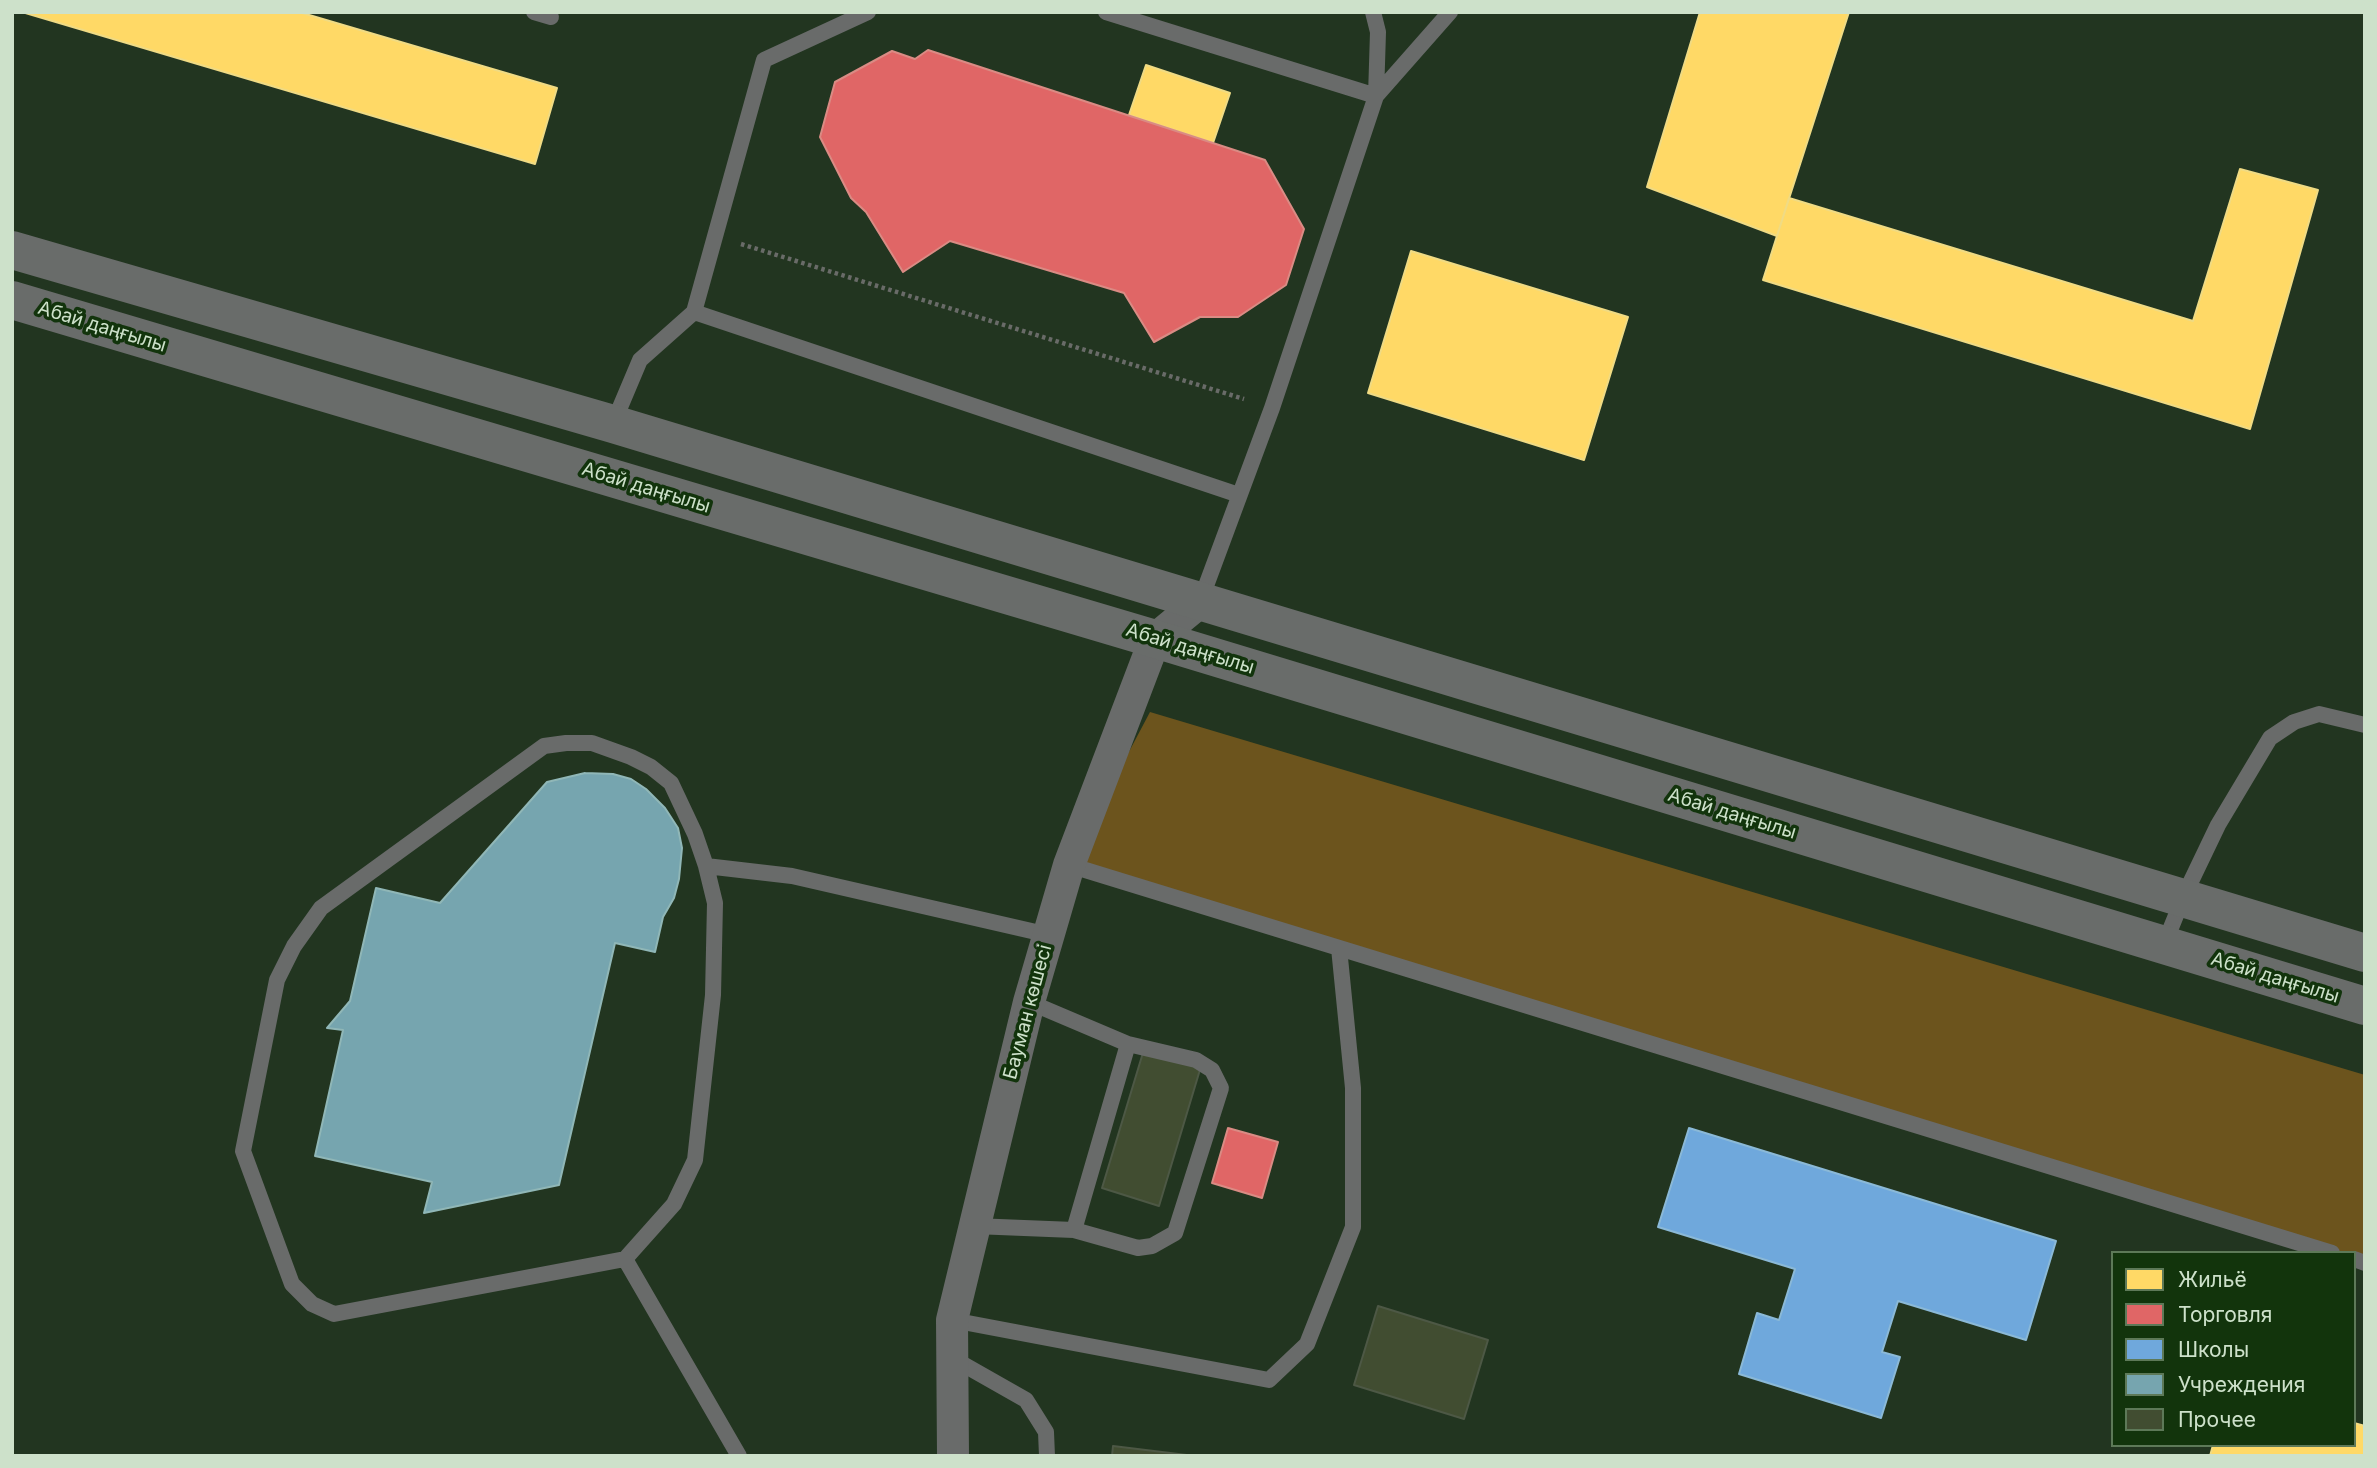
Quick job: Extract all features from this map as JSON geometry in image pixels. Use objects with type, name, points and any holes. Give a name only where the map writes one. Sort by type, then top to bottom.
[{"type":"main road","points":[[12,250],[613,424],[2365,953]]},
{"type":"main road","name":"Абай даңғылы","points":[[12,300],[1155,639],[2365,1006]]},
{"type":"street","name":"Бауман көшесі","points":[[953,1456],[952,1320],[1029,1003],[1069,865],[1155,639],[1199,602]]},
{"type":"lane","points":[[534,12],[551,17]]},
{"type":"lane","points":[[1106,12],[1376,96]]},
{"type":"lane","points":[[1199,602],[1272,408],[1376,96],[1378,32],[1373,12]]},
{"type":"lane","points":[[1376,96],[1450,12]]},
{"type":"lane","points":[[613,424],[640,360],[694,312],[764,60],[856,14]]},
{"type":"lane","points":[[694,312],[1239,495]]},
{"type":"lane","points":[[2164,945],[2218,825],[2270,738],[2294,722],[2319,714],[2365,725]]},
{"type":"lane","points":[[566,743],[592,743],[651,768],[671,783],[695,834],[715,903],[713,995],[695,1160],[674,1204],[625,1259],[334,1314],[312,1304],[292,1284],[243,1150],[277,980],[294,946],[321,908],[544,746],[566,743]]},
{"type":"lane","points":[[1069,865],[2325,1251]]},
{"type":"lane","points":[[706,866],[792,876],[1049,935]]},
{"type":"lane","points":[[952,1320],[1269,1380],[1307,1344],[1353,1227],[1353,1088],[1339,948]]},
{"type":"lane","points":[[974,1226],[1074,1230],[1138,1248],[1152,1246],[1175,1233],[1221,1088],[1212,1070],[1196,1059],[1128,1044],[1029,1003]]},
{"type":"lane","points":[[1074,1230],[1128,1044]]},
{"type":"lane","points":[[625,1259],[738,1456]]},
{"type":"lane","points":[[952,1358],[1026,1400],[1046,1432],[1047,1456]]},
{"type":"path","points":[[715,236],[1272,408]]},
{"type":"shaded area","points":[[1150,712],[2365,1075],[2365,1262],[2356,1255],[2356,1251],[2326,1251],[1069,865]]},
{"type":"building: Жильё","points":[[22,12],[299,12],[557,88],[535,164]]},
{"type":"building: Жильё","points":[[1700,12],[1849,12],[1777,236],[1647,187]]},
{"type":"building: Жильё","points":[[1146,65],[1230,93],[1213,143],[1129,115]]},
{"type":"building: Жильё","points":[[2240,169],[2318,190],[2250,429],[1763,280],[1789,198],[2193,321]]},
{"type":"building: Жильё","points":[[1411,251],[1628,317],[1584,460],[1368,393]]},
{"type":"building: Жильё","points":[[2356,1424],[2365,1426],[2365,1456],[2210,1456],[2212,1447],[2356,1447]]},
{"type":"building: Торговля","points":[[928,50],[1265,160],[1304,229],[1286,285],[1238,317],[1200,317],[1154,342],[1124,293],[950,241],[903,272],[866,212],[851,198],[820,137],[835,82],[892,51],[915,59]]},
{"type":"building: Торговля","points":[[1228,1128],[1278,1142],[1262,1198],[1212,1183]]},
{"type":"building: Школы","points":[[1689,1128],[2056,1241],[2026,1340],[1898,1301],[1882,1352],[1900,1357],[1881,1418],[1739,1374],[1757,1313],[1779,1320],[1795,1269],[1658,1227]]},
{"type":"building: Учреждения","points":[[585,773],[613,774],[631,779],[646,789],[665,808],[678,828],[682,848],[679,879],[674,898],[663,917],[655,952],[615,943],[559,1185],[424,1213],[432,1182],[315,1156],[343,1030],[327,1028],[350,1001],[376,888],[440,903],[547,782]]},
{"type":"building: Прочее","points":[[1145,1046],[1202,1063],[1159,1206],[1102,1188]]},
{"type":"building: Прочее","points":[[1378,1306],[1488,1340],[1464,1419],[1354,1385]]},
{"type":"building: Прочее","points":[[1113,1446],[1195,1456],[1112,1456]]}]
